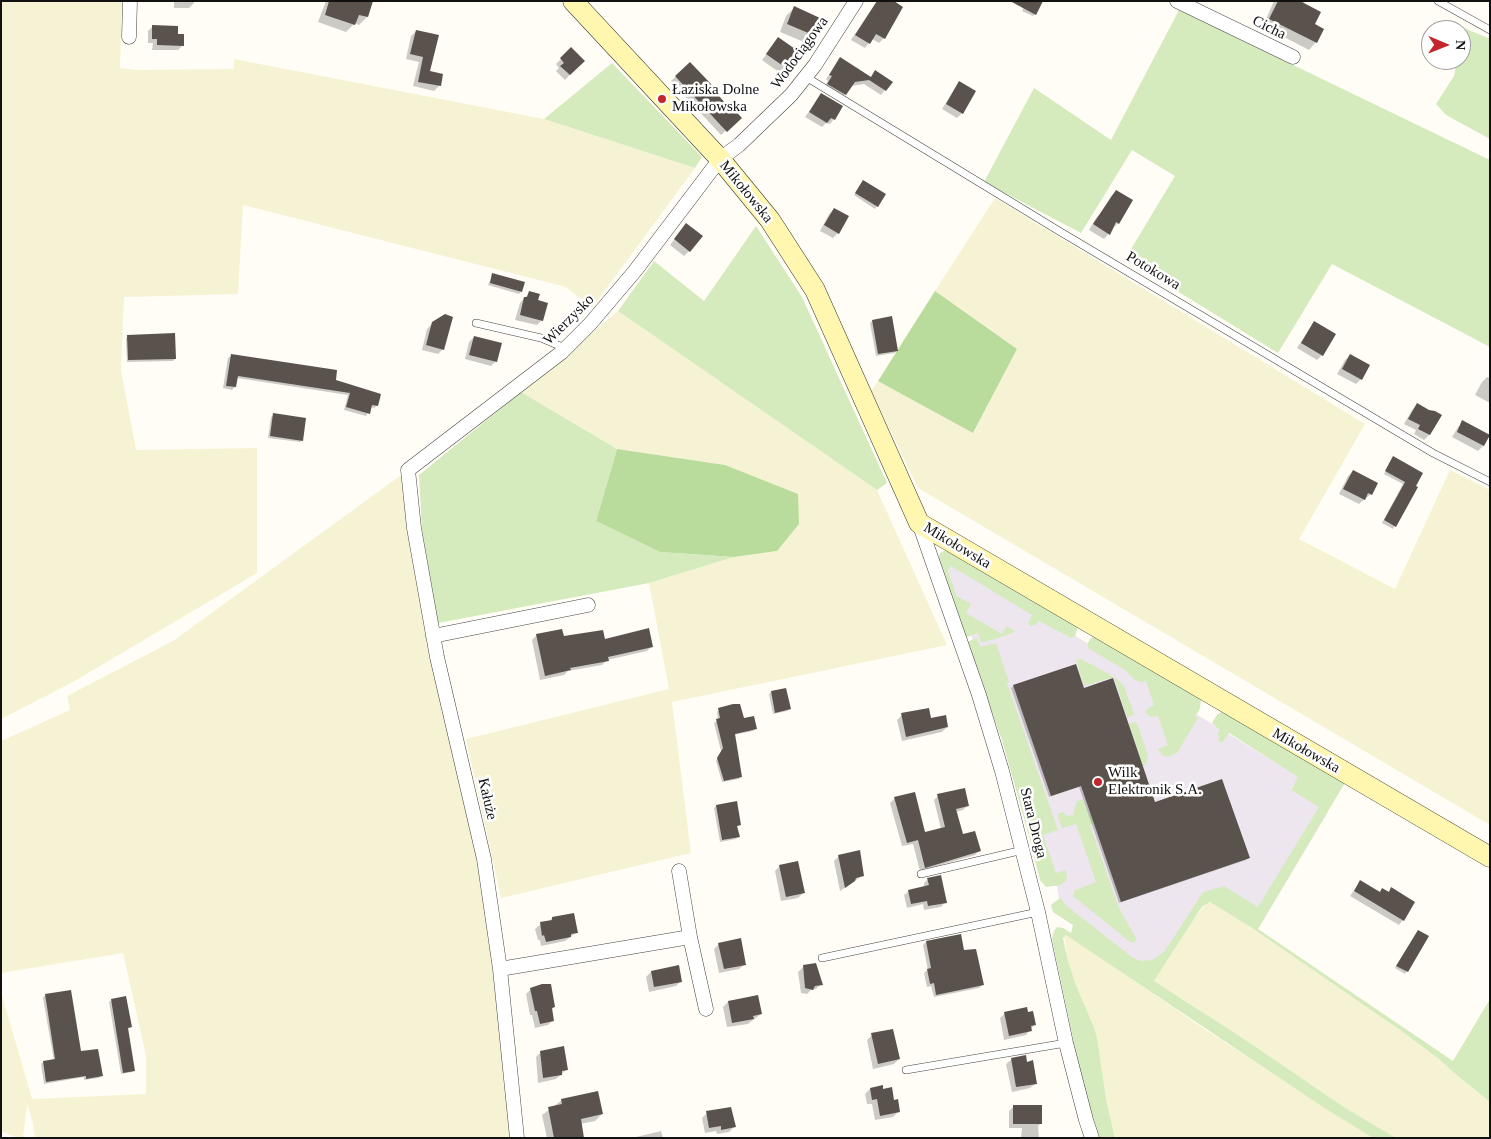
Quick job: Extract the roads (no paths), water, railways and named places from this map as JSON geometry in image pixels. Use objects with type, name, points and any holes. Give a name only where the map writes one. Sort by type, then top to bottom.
[{"type":"street","points":[[129,37],[130,1]]},
{"type":"street","name":"Mikołowska","points":[[573,1],[720,159],[770,220],[815,290],[919,523],[1490,857]]},
{"type":"street","name":"Wodociągowa","points":[[720,159],[739,145],[785,101],[806,77],[816,65],[856,1]]},
{"type":"street","name":"Cicha","points":[[1177,1],[1293,57]]},
{"type":"street","name":"Wierzysko","points":[[408,470],[562,352],[590,324],[635,271],[720,159]]},
{"type":"street","name":"Kałuże","points":[[408,470],[414,528],[433,636],[484,859],[500,969],[517,1138]]},
{"type":"street","name":"Stara Droga","points":[[919,523],[979,695],[1002,771],[1038,912],[1066,1043],[1092,1138]]},
{"type":"street","points":[[433,636],[588,605]]},
{"type":"street","points":[[678,870],[706,1009]]},
{"type":"street","points":[[500,969],[690,937]]},
{"type":"lane","points":[[1438,1],[1490,30]]},
{"type":"lane","name":"Potokowa","points":[[806,77],[1059,231],[1425,448],[1490,482]]},
{"type":"lane","points":[[476,323],[541,338],[560,346],[562,352]]},
{"type":"lane","points":[[921,874],[1023,850]]},
{"type":"lane","points":[[822,958],[1038,912]]},
{"type":"lane","points":[[906,1070],[1066,1043]]},
{"type":"place","name":"Łaziska Dolne Mikołowska","points":[[662,99]]},
{"type":"place","name":"Wilk Elektronik S.A.","points":[[1098,782]]}]
